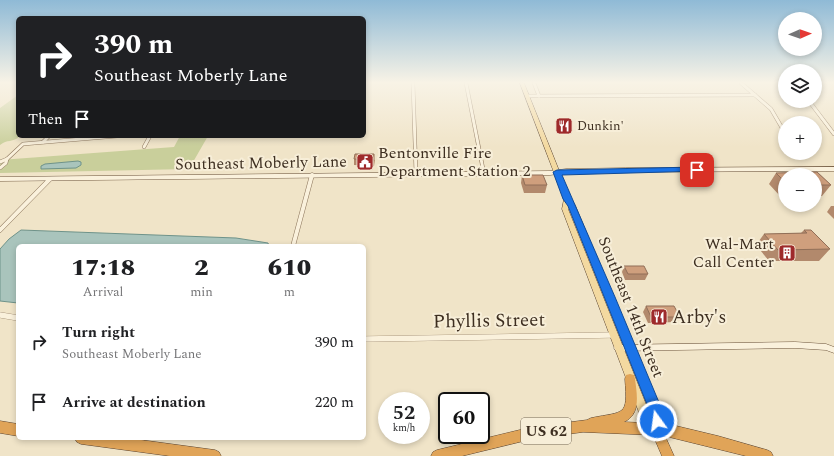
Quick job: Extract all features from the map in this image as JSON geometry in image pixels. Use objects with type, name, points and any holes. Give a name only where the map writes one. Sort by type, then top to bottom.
[{"type":"highway","name":"US 62","points":[[437,456],[532,433],[583,426],[620,418],[629,413],[632,402],[630,379]]},
{"type":"highway","name":"US 62","points":[[583,426],[657,430]]},
{"type":"highway","points":[[0,427],[16,430]]},
{"type":"highway","name":"Southeast 14th Street","points":[[657,430],[668,456]]},
{"type":"highway","points":[[657,430],[668,430],[767,456]]},
{"type":"highway","points":[[96,440],[215,456]]},
{"type":"main road","name":"Southeast 14th Street","points":[[530,104],[567,199],[576,214],[656,412],[657,430]]},
{"type":"main road","name":"Southeast 14th Street","points":[[567,199],[565,209],[644,415],[657,430]]},
{"type":"street","points":[[414,104],[416,174]]},
{"type":"street","points":[[470,104],[484,174]]},
{"type":"street","points":[[766,104],[771,109],[778,121]]},
{"type":"street","points":[[816,108],[834,134]]},
{"type":"street","points":[[43,142],[47,138]]},
{"type":"street","points":[[0,162],[7,159],[23,144],[93,138]]},
{"type":"street","points":[[144,147],[149,138]]},
{"type":"street","points":[[0,168],[6,163],[7,159]]},
{"type":"street","name":"Southeast Moberly Lane","points":[[0,179],[484,174],[634,170],[834,169]]},
{"type":"street","points":[[294,244],[312,175]]},
{"type":"street","points":[[0,230],[50,179]]},
{"type":"street","points":[[0,315],[16,318]]},
{"type":"street","name":"Phyllis Street","points":[[366,339],[614,335]]},
{"type":"street","points":[[618,348],[795,345],[826,347],[834,350]]},
{"type":"green space","points":[[5,104],[16,104],[17,138],[0,145],[0,108]]},
{"type":"green space","points":[[179,138],[207,138],[189,169],[0,173],[0,160],[174,147]]},
{"type":"water","points":[[81,162],[81,165],[76,168],[41,169],[41,166],[45,164]]},
{"type":"water","points":[[21,230],[236,238],[268,244],[16,244],[16,303],[0,301],[0,249],[9,239]]},
{"type":"building","points":[[355,154],[374,154],[374,160],[354,159]]},
{"type":"building","points":[[522,175],[543,175],[547,185],[525,185]]},
{"type":"building","points":[[822,177],[831,185],[822,185]]},
{"type":"building","points":[[804,230],[811,230],[830,249],[778,250],[764,234],[807,233]]},
{"type":"building","points":[[624,266],[644,266],[648,274],[628,274]]},
{"type":"building","points":[[646,306],[674,306],[680,317],[651,317]]},
{"type":"place","name":"Dunkin'","points":[[564,126]]},
{"type":"place","name":"Bentonville Fire Department Station 2","points":[[365,162]]},
{"type":"place","name":"Wal-Mart Call Center","points":[[787,253]]},
{"type":"place","name":"Arby's","points":[[659,317]]},
{"type":"route","points":[[657,421],[656,412],[610,297],[572,205],[567,199],[557,172],[697,170]]}]
